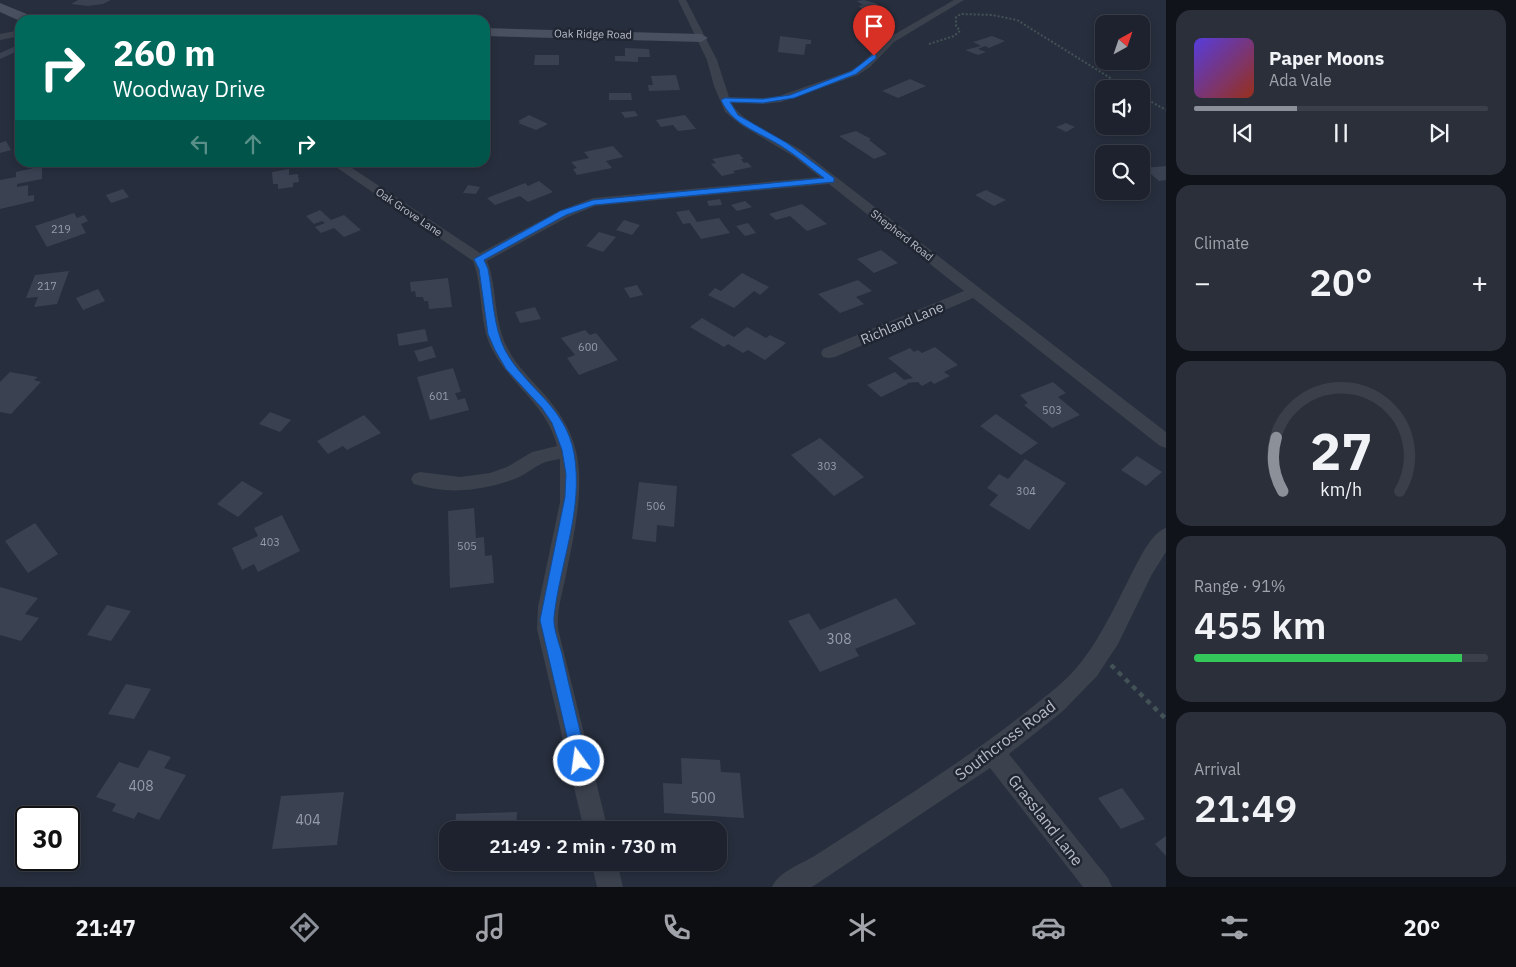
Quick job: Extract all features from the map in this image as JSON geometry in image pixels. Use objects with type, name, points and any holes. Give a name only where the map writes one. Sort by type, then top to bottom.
[{"type":"street","name":"Shepherd Road","points":[[682,0],[712,60],[725,100],[736,117],[784,144],[832,180],[1166,441]]},
{"type":"street","points":[[725,100],[763,101],[781,99],[854,73],[891,40],[960,0]]},
{"type":"street","points":[[0,7],[18,15]]},
{"type":"street","name":"Oak Ridge Road","points":[[490,32],[701,38]]},
{"type":"street","points":[[0,37],[15,33]]},
{"type":"street","name":"Oak Grove Lane","points":[[343,167],[479,259]]},
{"type":"street","points":[[594,821],[553,654],[547,620],[571,497],[572,474],[568,450],[557,422],[546,405],[510,366],[500,350],[493,334],[484,269],[479,259],[495,252],[563,213],[593,202],[832,180]]},
{"type":"street","name":"Richland Lane","points":[[828,353],[975,292]]},
{"type":"street","points":[[420,479],[460,484],[490,480],[514,472],[538,458],[568,450]]},
{"type":"street","name":"Southcross Road","points":[[785,887],[993,753],[1057,702],[1088,671],[1100,654],[1115,629],[1133,590],[1166,536]]},
{"type":"street","name":"Grassland Lane","points":[[993,753],[1099,887]]},
{"type":"street","points":[[606,871],[610,887]]},
{"type":"path","points":[[929,44],[954,36],[960,31],[956,26],[956,17],[962,14],[1008,17],[1041,34],[1114,80]]},
{"type":"path","points":[[1150,101],[1166,110]]},
{"type":"path","points":[[1100,654],[1166,719]]},
{"type":"building","points":[[78,0],[111,0],[103,4],[88,6],[71,4]]},
{"type":"building","points":[[864,0],[875,3],[887,11],[866,16],[859,11],[864,10],[858,6],[863,5],[857,1]]},
{"type":"building","points":[[780,36],[811,40],[811,44],[806,44],[804,55],[778,52]]},
{"type":"building","points":[[992,36],[1005,41],[989,48],[985,46],[978,49],[986,52],[978,55],[965,50],[981,46],[973,42]]},
{"type":"building","points":[[15,46],[15,52],[0,59],[0,53]]},
{"type":"building","points":[[625,48],[649,49],[650,57],[638,57],[638,62],[615,61],[615,56],[625,56]]},
{"type":"building","points":[[535,55],[559,55],[559,65],[534,65]]},
{"type":"building","points":[[676,75],[680,90],[649,91],[648,85],[653,85],[651,76]]},
{"type":"building","points":[[910,79],[926,86],[898,98],[882,91]]},
{"type":"building","points":[[609,93],[631,93],[632,100],[609,100]]},
{"type":"building","points":[[635,111],[638,116],[625,118],[621,112]]},
{"type":"building","points":[[529,115],[548,124],[536,130],[518,123],[521,122],[518,121]]},
{"type":"building","points":[[685,115],[696,129],[678,131],[673,125],[661,127],[656,120]]},
{"type":"building","points":[[1066,123],[1075,127],[1066,132],[1056,127]]},
{"type":"building","points":[[856,131],[871,139],[869,140],[887,154],[874,159],[839,136]]},
{"type":"building","points":[[6,141],[11,150],[0,153],[0,143]]},
{"type":"building","points":[[613,146],[623,157],[606,161],[612,168],[577,175],[573,169],[577,168],[571,162],[589,158],[584,152]]},
{"type":"building","points":[[739,154],[744,159],[741,159],[744,163],[747,162],[752,167],[733,171],[735,173],[722,176],[711,164],[716,163],[712,159]]},
{"type":"building","points":[[1166,166],[1166,180],[1159,181],[1150,173],[1150,167]]},
{"type":"building","points":[[42,167],[42,179],[17,184],[17,187],[28,185],[28,196],[34,195],[34,201],[0,209],[0,180],[16,177],[16,172]]},
{"type":"building","points":[[289,169],[289,175],[298,174],[299,182],[293,183],[293,187],[278,189],[278,184],[273,184],[272,172]]},
{"type":"building","points":[[539,181],[553,192],[528,202],[520,196],[495,205],[487,198],[525,183],[528,186]]},
{"type":"building","points":[[468,185],[480,187],[476,194],[463,193]]},
{"type":"building","points":[[123,189],[129,197],[111,203],[106,195]]},
{"type":"building","points":[[986,190],[1006,200],[994,206],[975,195]]},
{"type":"building","points":[[720,199],[722,205],[709,206],[707,201]]},
{"type":"building","points":[[745,201],[752,207],[737,211],[731,205]]},
{"type":"building","points":[[802,204],[827,224],[807,231],[790,216],[776,220],[769,214]]},
{"type":"building","points":[[320,210],[331,220],[344,215],[361,230],[344,237],[334,228],[321,233],[315,227],[325,223],[322,221],[314,224],[306,216]]},
{"type":"building","points":[[689,210],[697,222],[719,218],[730,233],[701,239],[690,223],[683,224],[676,212]]},
{"type":"building","points":[[74,213],[77,218],[84,215],[88,221],[81,224],[86,233],[47,247],[35,226]]},
{"type":"building","points":[[624,220],[640,225],[632,235],[616,230]]},
{"type":"building","points":[[748,223],[756,233],[745,236],[736,226]]},
{"type":"building","points":[[599,232],[616,237],[603,252],[586,246]]},
{"type":"building","points":[[881,250],[898,263],[874,273],[857,259]]},
{"type":"building","points":[[69,271],[57,304],[34,307],[38,297],[26,298],[35,275]]},
{"type":"building","points":[[742,273],[769,287],[760,295],[754,291],[734,308],[708,295],[715,288],[721,291]]},
{"type":"building","points":[[448,278],[452,307],[429,309],[428,301],[424,301],[423,297],[416,297],[415,291],[411,292],[410,282]]},
{"type":"building","points":[[858,280],[872,291],[856,297],[864,304],[840,313],[818,294]]},
{"type":"building","points":[[637,285],[643,295],[630,298],[624,288]]},
{"type":"building","points":[[98,289],[105,301],[83,310],[76,298]]},
{"type":"building","points":[[535,307],[541,319],[520,323],[515,312]]},
{"type":"building","points":[[702,318],[734,337],[747,327],[766,338],[770,335],[786,343],[765,360],[748,350],[743,353],[728,344],[724,347],[690,327]]},
{"type":"building","points":[[425,329],[428,341],[399,346],[397,334]]},
{"type":"building","points":[[585,330],[590,335],[596,333],[618,360],[579,375],[567,358],[575,355],[561,338]]},
{"type":"building","points":[[432,346],[436,357],[419,362],[414,351]]},
{"type":"building","points":[[935,347],[958,365],[944,372],[950,376],[934,384],[931,381],[922,386],[918,382],[907,383],[881,397],[867,385],[895,372],[904,380],[913,378],[888,358],[910,348],[914,352],[918,350],[922,353]]},
{"type":"building","points":[[453,368],[461,392],[455,393],[458,400],[465,398],[469,410],[430,420],[417,377]]},
{"type":"building","points":[[10,372],[38,377],[34,380],[41,382],[11,414],[0,412],[0,382]]},
{"type":"building","points":[[1053,382],[1066,393],[1058,397],[1080,415],[1052,428],[1024,405],[1028,403],[1020,395]]},
{"type":"building","points":[[270,412],[291,420],[280,432],[259,424]]},
{"type":"building","points":[[996,414],[1038,443],[1021,455],[980,426]]},
{"type":"building","points":[[364,415],[381,433],[347,450],[343,446],[328,454],[317,441]]},
{"type":"building","points":[[820,438],[864,477],[834,496],[791,455]]},
{"type":"building","points":[[1137,456],[1162,472],[1146,486],[1121,470]]},
{"type":"building","points":[[1025,459],[1066,483],[1029,530],[989,505],[998,495],[987,488],[999,474],[1008,479]]},
{"type":"building","points":[[242,481],[263,493],[238,517],[217,504]]},
{"type":"building","points":[[639,482],[677,486],[674,527],[657,525],[656,542],[632,539]]},
{"type":"building","points":[[474,508],[476,538],[484,537],[485,556],[492,555],[494,583],[450,588],[448,511]]},
{"type":"building","points":[[282,515],[300,551],[258,572],[254,564],[242,570],[232,548],[258,536],[254,528]]},
{"type":"building","points":[[35,523],[58,554],[28,573],[5,541]]},
{"type":"building","points":[[0,587],[38,598],[25,614],[39,618],[21,641],[0,635]]},
{"type":"building","points":[[896,598],[916,624],[855,649],[859,656],[820,672],[788,621],[809,613],[820,630]]},
{"type":"building","points":[[107,605],[131,611],[111,641],[87,635]]},
{"type":"building","points":[[126,684],[151,689],[134,719],[108,714]]},
{"type":"building","points":[[149,750],[171,757],[164,768],[186,775],[159,820],[138,812],[134,819],[112,811],[116,804],[96,797],[119,762],[138,768]]},
{"type":"building","points":[[681,758],[720,760],[721,772],[740,773],[744,818],[664,813],[663,783],[682,784]]},
{"type":"building","points":[[1122,788],[1145,819],[1121,829],[1098,798]]},
{"type":"building","points":[[344,792],[337,845],[272,849],[281,796]]},
{"type":"building","points":[[517,812],[516,821],[456,821],[456,814]]},
{"type":"building","points":[[1166,836],[1166,856],[1155,844]]},
{"type":"route","points":[[579,761],[553,654],[547,620],[571,497],[572,474],[568,450],[557,422],[546,405],[523,382],[500,350],[493,334],[484,269],[479,259],[495,252],[563,213],[593,202],[832,180],[798,153],[736,117],[725,100],[763,101],[791,96],[854,73],[874,56]]}]
